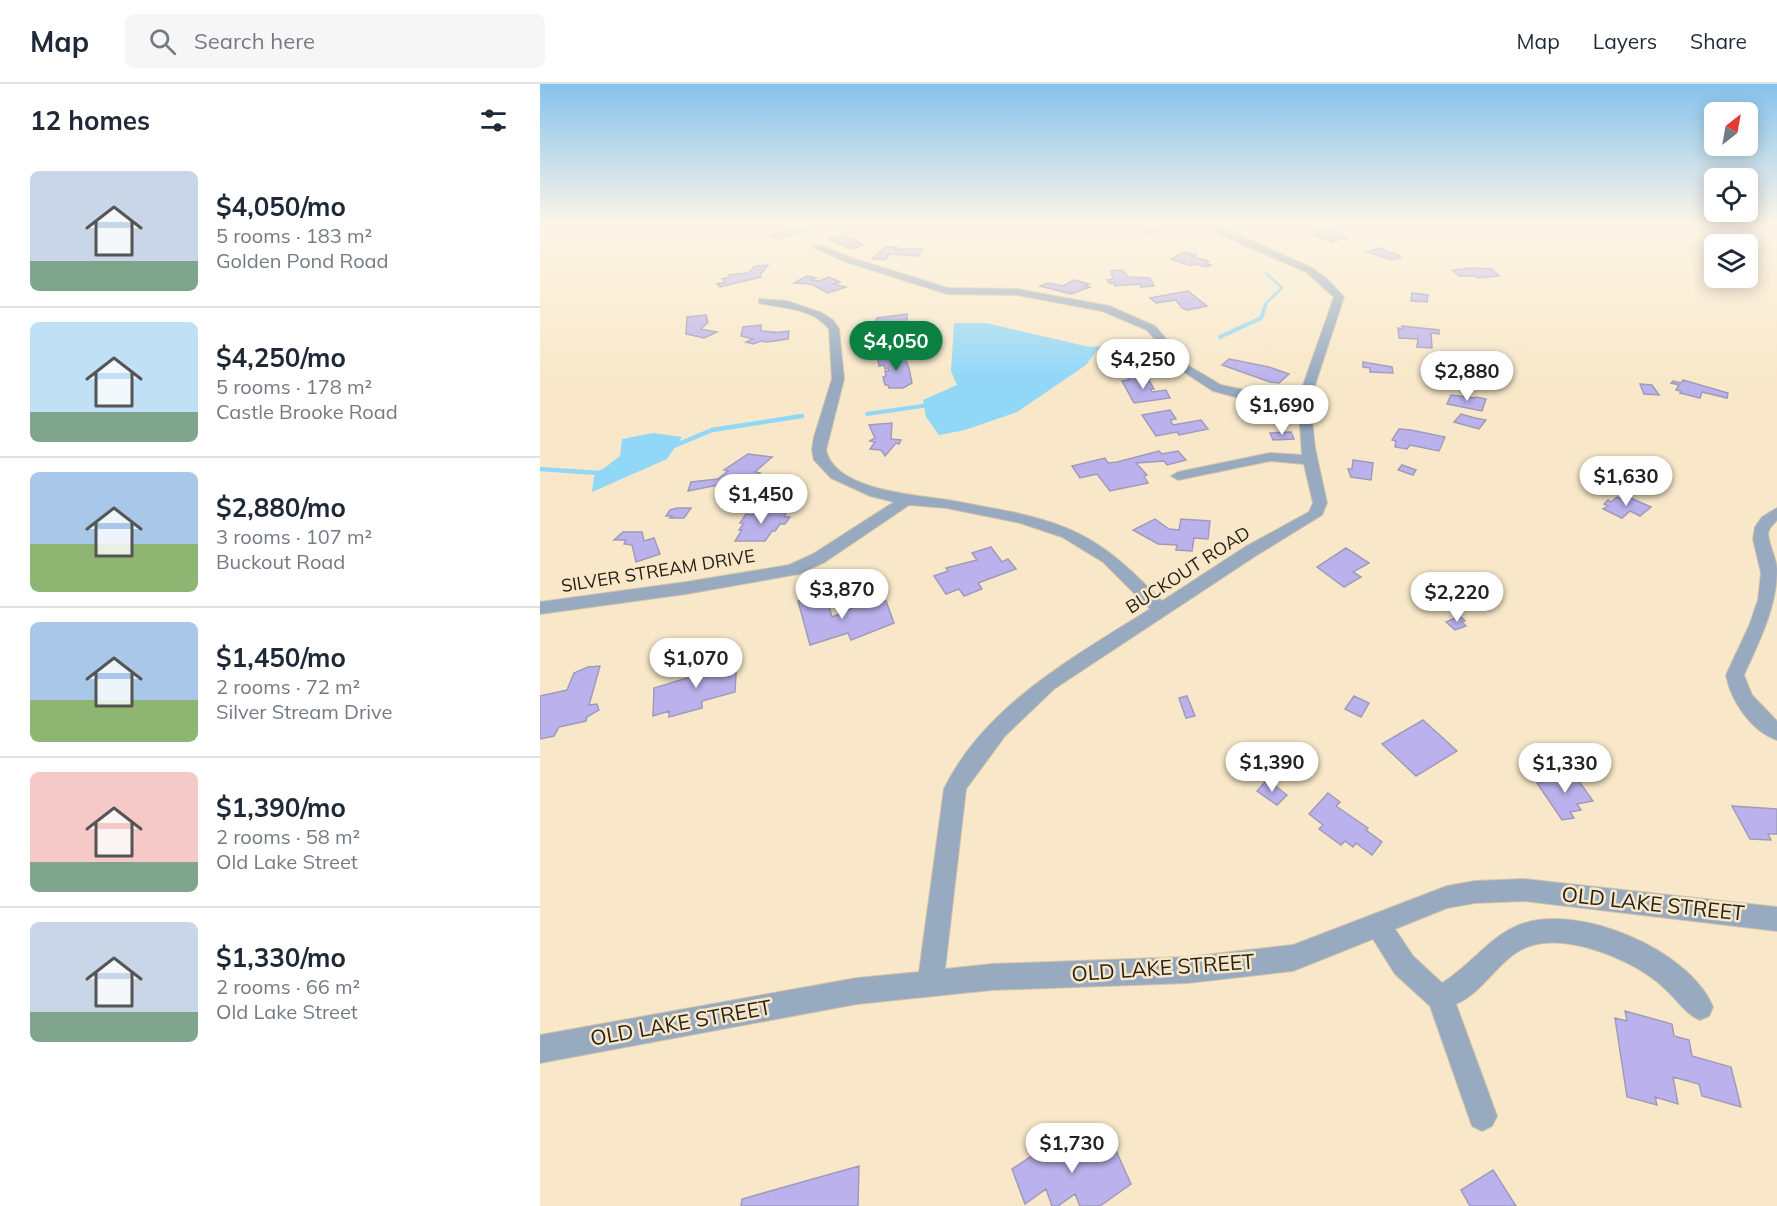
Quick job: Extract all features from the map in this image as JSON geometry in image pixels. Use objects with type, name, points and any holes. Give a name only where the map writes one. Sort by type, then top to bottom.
[{"type":"street","points":[[893,274],[946,291],[1017,292],[1104,308],[1151,328],[1185,368],[1217,388],[1254,398],[1305,407]]},
{"type":"street","name":"BUCKOUT ROAD","points":[[930,984],[956,789],[962,774],[998,730],[1047,684],[1251,551],[1315,515],[1320,503],[1311,473],[1305,407],[1307,391],[1339,297],[1315,274]]},
{"type":"street","points":[[762,301],[787,304],[818,315],[829,322],[834,330],[838,379],[820,437],[821,460],[836,475],[875,493],[1023,519],[1067,534],[1109,558],[1161,610]]},
{"type":"street","points":[[1178,476],[1270,457],[1310,460]]},
{"type":"street","name":"SILVER STREAM DRIVE","points":[[540,608],[686,588],[793,570],[819,558],[906,500]]},
{"type":"street","points":[[1777,512],[1761,526],[1759,532],[1768,557],[1770,572],[1766,604],[1735,675],[1737,688],[1743,699],[1754,713],[1777,732]]},
{"type":"street","name":"OLD LAKE STREET","points":[[540,1049],[857,991],[992,977],[1186,970],[1293,958],[1447,897],[1475,892],[1524,890],[1777,919]]},
{"type":"street","points":[[1378,924],[1398,958],[1416,980],[1440,997],[1482,1116]]},
{"type":"street","points":[[1440,997],[1456,992],[1502,949],[1518,938],[1536,932],[1573,931],[1619,945],[1652,962],[1689,992],[1700,1007]]},
{"type":"water","points":[[954,323],[986,323],[1098,349],[1086,365],[1017,412],[965,430],[939,435],[926,417],[923,400],[957,385],[951,371]]},
{"type":"water","points":[[653,433],[682,437],[667,459],[592,492],[594,476],[620,456],[622,439]]},
{"type":"building","points":[[761,274],[761,277],[720,287],[717,284],[725,282],[722,279],[730,277],[729,275]]},
{"type":"building","points":[[1112,274],[1150,278],[1154,286],[1141,287],[1140,284],[1115,286],[1107,280],[1113,279]]},
{"type":"building","points":[[1457,274],[1499,276],[1477,278]]},
{"type":"building","points":[[807,276],[819,281],[829,277],[840,282],[833,284],[846,287],[828,293],[811,284],[794,283]]},
{"type":"building","points":[[1074,280],[1089,284],[1085,286],[1090,287],[1071,294],[1040,286],[1048,283],[1063,286]]},
{"type":"building","points":[[1188,291],[1207,306],[1188,310],[1182,308],[1176,300],[1156,303],[1150,298]]},
{"type":"building","points":[[1412,293],[1428,295],[1427,302],[1411,301]]},
{"type":"building","points":[[907,314],[907,324],[917,323],[917,328],[908,329],[912,336],[885,338],[886,322],[875,323],[877,318]]},
{"type":"building","points":[[706,315],[708,322],[701,329],[717,332],[704,338],[686,334],[687,317]]},
{"type":"building","points":[[761,325],[761,331],[774,332],[772,333],[789,331],[788,339],[761,341],[753,344],[746,342],[753,339],[741,336],[743,327]]},
{"type":"building","points":[[1402,326],[1439,330],[1439,334],[1431,333],[1432,348],[1417,347],[1418,339],[1399,338],[1398,328],[1403,329]]},
{"type":"building","points":[[901,356],[902,362],[906,361],[909,368],[912,383],[903,388],[889,388],[885,385],[883,377],[886,376],[885,371],[889,371],[888,368],[885,369],[884,365],[879,366],[878,359]]},
{"type":"building","points":[[1229,359],[1269,367],[1289,374],[1279,383],[1270,382],[1222,365]]},
{"type":"building","points":[[1363,362],[1392,367],[1393,373],[1370,372],[1370,368],[1363,367]]},
{"type":"building","points":[[1145,374],[1154,389],[1150,389],[1152,392],[1166,390],[1170,398],[1134,403],[1122,381],[1129,380],[1127,376]]},
{"type":"building","points":[[1451,376],[1465,376],[1474,388],[1460,388]]},
{"type":"building","points":[[1683,380],[1728,393],[1727,398],[1702,392],[1700,398],[1680,393],[1681,391],[1676,390],[1679,385],[1671,383],[1673,381],[1681,383]]},
{"type":"building","points":[[1640,384],[1652,385],[1659,395],[1644,394]]},
{"type":"building","points":[[1451,395],[1486,399],[1482,411],[1447,404]]},
{"type":"building","points":[[1170,410],[1176,419],[1170,420],[1173,425],[1201,420],[1208,429],[1179,435],[1177,432],[1156,436],[1142,415]]},
{"type":"building","points":[[1461,414],[1486,420],[1479,429],[1454,422]]},
{"type":"building","points":[[892,423],[891,439],[901,440],[899,444],[896,443],[885,456],[881,450],[870,449],[875,442],[870,441],[875,438],[869,425]]},
{"type":"building","points":[[1399,429],[1445,437],[1439,451],[1410,445],[1407,449],[1395,447],[1396,441],[1392,440]]},
{"type":"building","points":[[1291,432],[1294,439],[1273,440],[1270,433]]},
{"type":"building","points":[[1159,451],[1162,454],[1178,451],[1186,460],[1167,465],[1164,461],[1136,463],[1147,475],[1144,476],[1148,483],[1110,491],[1097,474],[1080,478],[1072,466],[1105,458],[1108,463],[1117,462]]},
{"type":"building","points":[[748,454],[772,457],[755,472],[760,473],[755,478],[773,481],[760,492],[718,485],[688,491],[691,482],[718,479],[728,471],[724,470]]},
{"type":"building","points":[[1353,460],[1373,463],[1371,480],[1351,477],[1348,469],[1352,469]]},
{"type":"building","points":[[1402,465],[1416,470],[1413,475],[1398,470]]},
{"type":"building","points":[[1626,496],[1651,507],[1640,516],[1630,511],[1622,518],[1603,509],[1608,506],[1604,504],[1608,500],[1611,502],[1617,497],[1622,499]]},
{"type":"building","points":[[691,508],[684,518],[666,516],[670,510]]},
{"type":"building","points":[[755,511],[787,511],[784,517],[790,517],[785,524],[780,524],[775,531],[772,531],[765,541],[735,541],[742,530],[739,530],[744,523],[740,523],[746,514],[753,515]]},
{"type":"building","points":[[1155,519],[1169,529],[1179,530],[1181,519],[1210,521],[1208,539],[1194,538],[1192,551],[1176,550],[1177,545],[1158,544],[1133,530]]},
{"type":"building","points":[[623,532],[642,532],[644,541],[654,538],[660,554],[636,562],[632,545],[624,544],[626,540],[614,540]]},
{"type":"building","points":[[991,547],[1002,562],[1008,559],[1016,569],[978,583],[982,589],[964,596],[959,589],[946,594],[934,576],[948,571],[946,568],[977,560],[972,553]]},
{"type":"building","points":[[1346,548],[1369,563],[1353,572],[1361,577],[1344,587],[1317,567]]},
{"type":"building","points":[[825,593],[832,617],[863,604],[864,608],[886,601],[894,623],[851,640],[848,633],[810,645],[798,601]]},
{"type":"building","points":[[1460,616],[1466,626],[1455,630],[1446,622]]},
{"type":"building","points":[[737,654],[735,692],[702,701],[702,708],[669,717],[669,711],[653,716],[654,688],[713,670],[713,675],[719,673],[719,667],[711,669],[711,661]]},
{"type":"building","points":[[600,666],[589,705],[597,704],[599,710],[587,717],[586,721],[559,727],[554,736],[540,739],[540,696],[567,690],[574,673],[588,667]]},
{"type":"building","points":[[1187,696],[1195,716],[1186,718],[1179,698]]},
{"type":"building","points":[[1354,696],[1369,703],[1361,717],[1345,709]]},
{"type":"building","points":[[1423,720],[1457,751],[1416,776],[1382,744]]},
{"type":"building","points":[[1562,769],[1569,779],[1576,777],[1593,801],[1577,804],[1581,810],[1570,812],[1574,818],[1562,820],[1537,783],[1555,780],[1549,772]]},
{"type":"building","points":[[1267,780],[1287,795],[1277,805],[1257,791]]},
{"type":"building","points":[[1328,793],[1340,802],[1336,806],[1368,828],[1366,830],[1382,842],[1372,855],[1356,843],[1353,847],[1345,841],[1341,845],[1319,829],[1323,825],[1309,814]]},
{"type":"building","points":[[1732,806],[1777,809],[1777,834],[1768,834],[1771,840],[1750,839]]},
{"type":"building","points":[[1625,1011],[1672,1024],[1674,1036],[1689,1040],[1692,1056],[1731,1067],[1741,1107],[1702,1096],[1699,1084],[1673,1077],[1678,1104],[1655,1097],[1657,1105],[1627,1097],[1615,1018],[1627,1021]]},
{"type":"building","points":[[1074,1128],[1088,1160],[1113,1144],[1131,1184],[1100,1206],[1080,1206],[1075,1194],[1058,1206],[1052,1206],[1046,1189],[1025,1204],[1012,1169]]},
{"type":"building","points":[[859,1166],[858,1206],[741,1206],[742,1199]]},
{"type":"building","points":[[1493,1170],[1516,1206],[1470,1206],[1461,1190]]},
{"type":"waterway","points":[[1264,309],[1266,303],[1282,288],[1267,274]]},
{"type":"waterway","points":[[1220,337],[1261,318],[1265,307]]},
{"type":"waterway","points":[[1083,349],[1145,346]]},
{"type":"waterway","points":[[867,414],[929,405]]},
{"type":"waterway","points":[[669,448],[712,430],[802,416],[794,417]]},
{"type":"waterway","points":[[540,469],[598,473],[606,470]]}]
